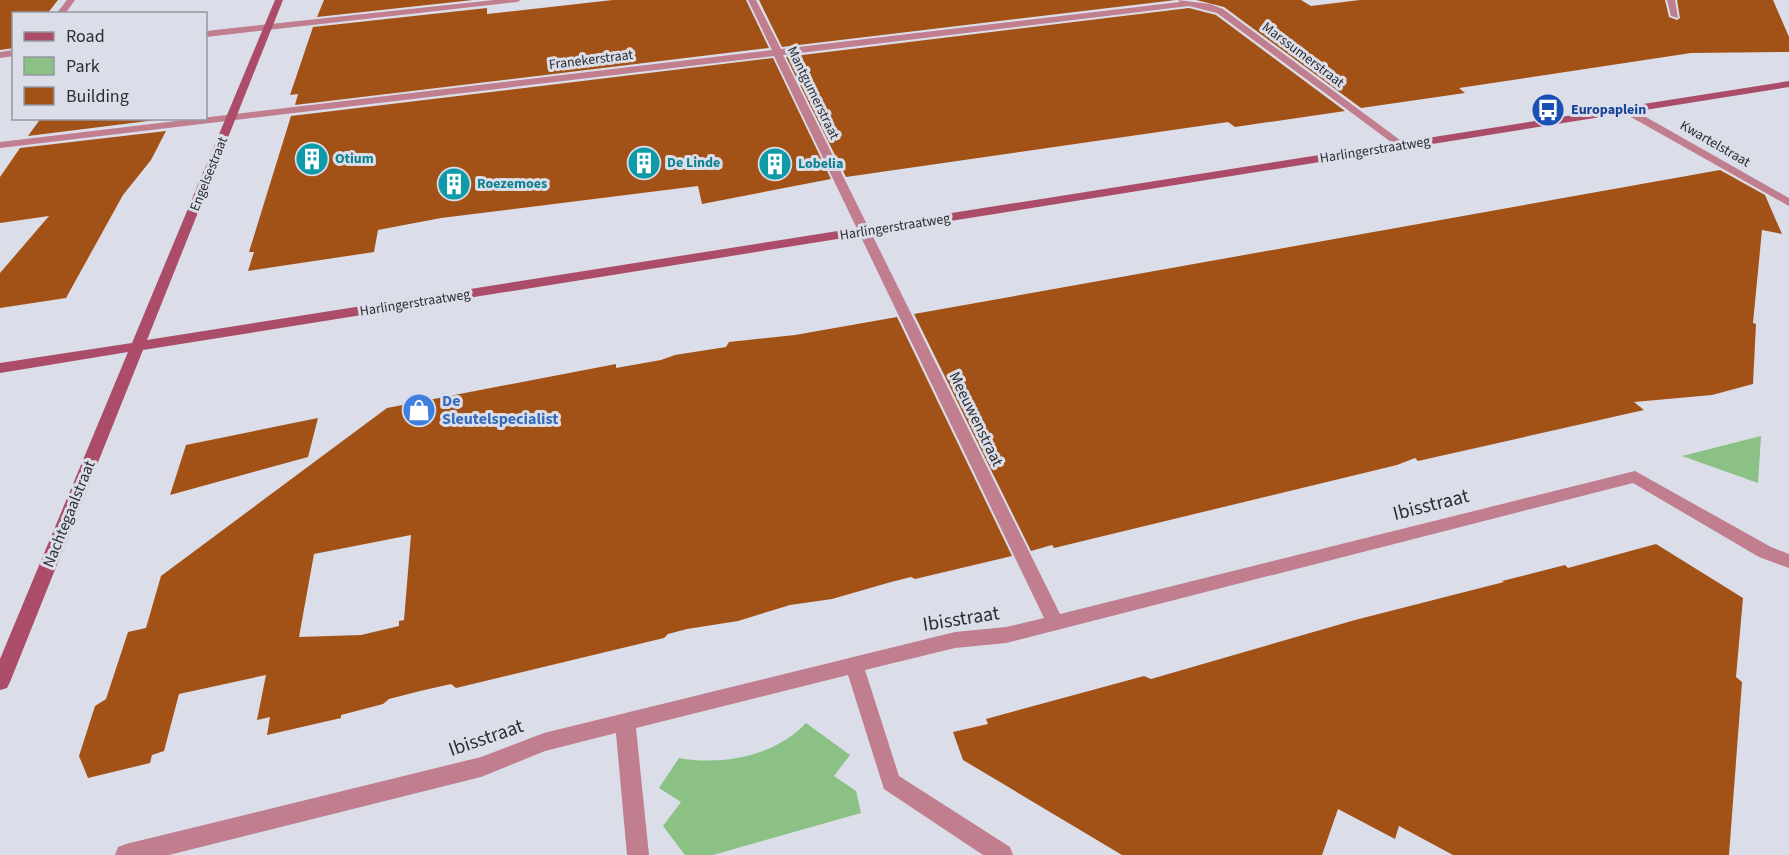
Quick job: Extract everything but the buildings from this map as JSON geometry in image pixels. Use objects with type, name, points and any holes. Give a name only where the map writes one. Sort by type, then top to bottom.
[{"type":"main road","name":"Engelsestraat","points":[[138,346],[279,0]]},
{"type":"main road","name":"Harlingerstraatweg","points":[[0,368],[1789,84]]},
{"type":"main road","name":"Nachtegaalstraat","points":[[0,682],[138,346]]},
{"type":"street","points":[[207,34],[517,0]]},
{"type":"street","name":"Mantgumerstraat","points":[[752,0],[865,231]]},
{"type":"street","points":[[1671,0],[1675,16]]},
{"type":"street","name":"Franekerstraat","points":[[0,145],[1184,2]]},
{"type":"street","name":"Marssumerstraat","points":[[1184,2],[1207,4],[1220,11],[1403,146]]},
{"type":"street","name":"Kwartelstraat","points":[[1626,110],[1789,203]]},
{"type":"street","name":"Meeuwenstraat","points":[[865,231],[1055,623]]},
{"type":"street","name":"Ibisstraat","points":[[126,855],[481,767],[544,741],[955,640],[1006,636],[1635,477],[1765,552],[1789,561]]},
{"type":"street","points":[[854,664],[891,782],[1002,855]]},
{"type":"street","points":[[625,721],[638,855]]},
{"type":"green space","points":[[1761,436],[1758,483],[1682,456]]},
{"type":"green space","points":[[806,723],[850,755],[834,776],[856,791],[861,813],[713,855],[685,855],[663,826],[681,802],[659,788],[679,758],[713,761],[747,756],[779,744]]},
{"type":"place","name":"Europaplein","points":[[1548,110]]},
{"type":"place","name":"Otium","points":[[312,159]]},
{"type":"place","name":"De Linde","points":[[644,163]]},
{"type":"place","name":"Lobelia","points":[[775,164]]},
{"type":"place","name":"Roezemoes","points":[[454,184]]},
{"type":"place","name":"De Sleutelspecialist","points":[[419,410]]}]
